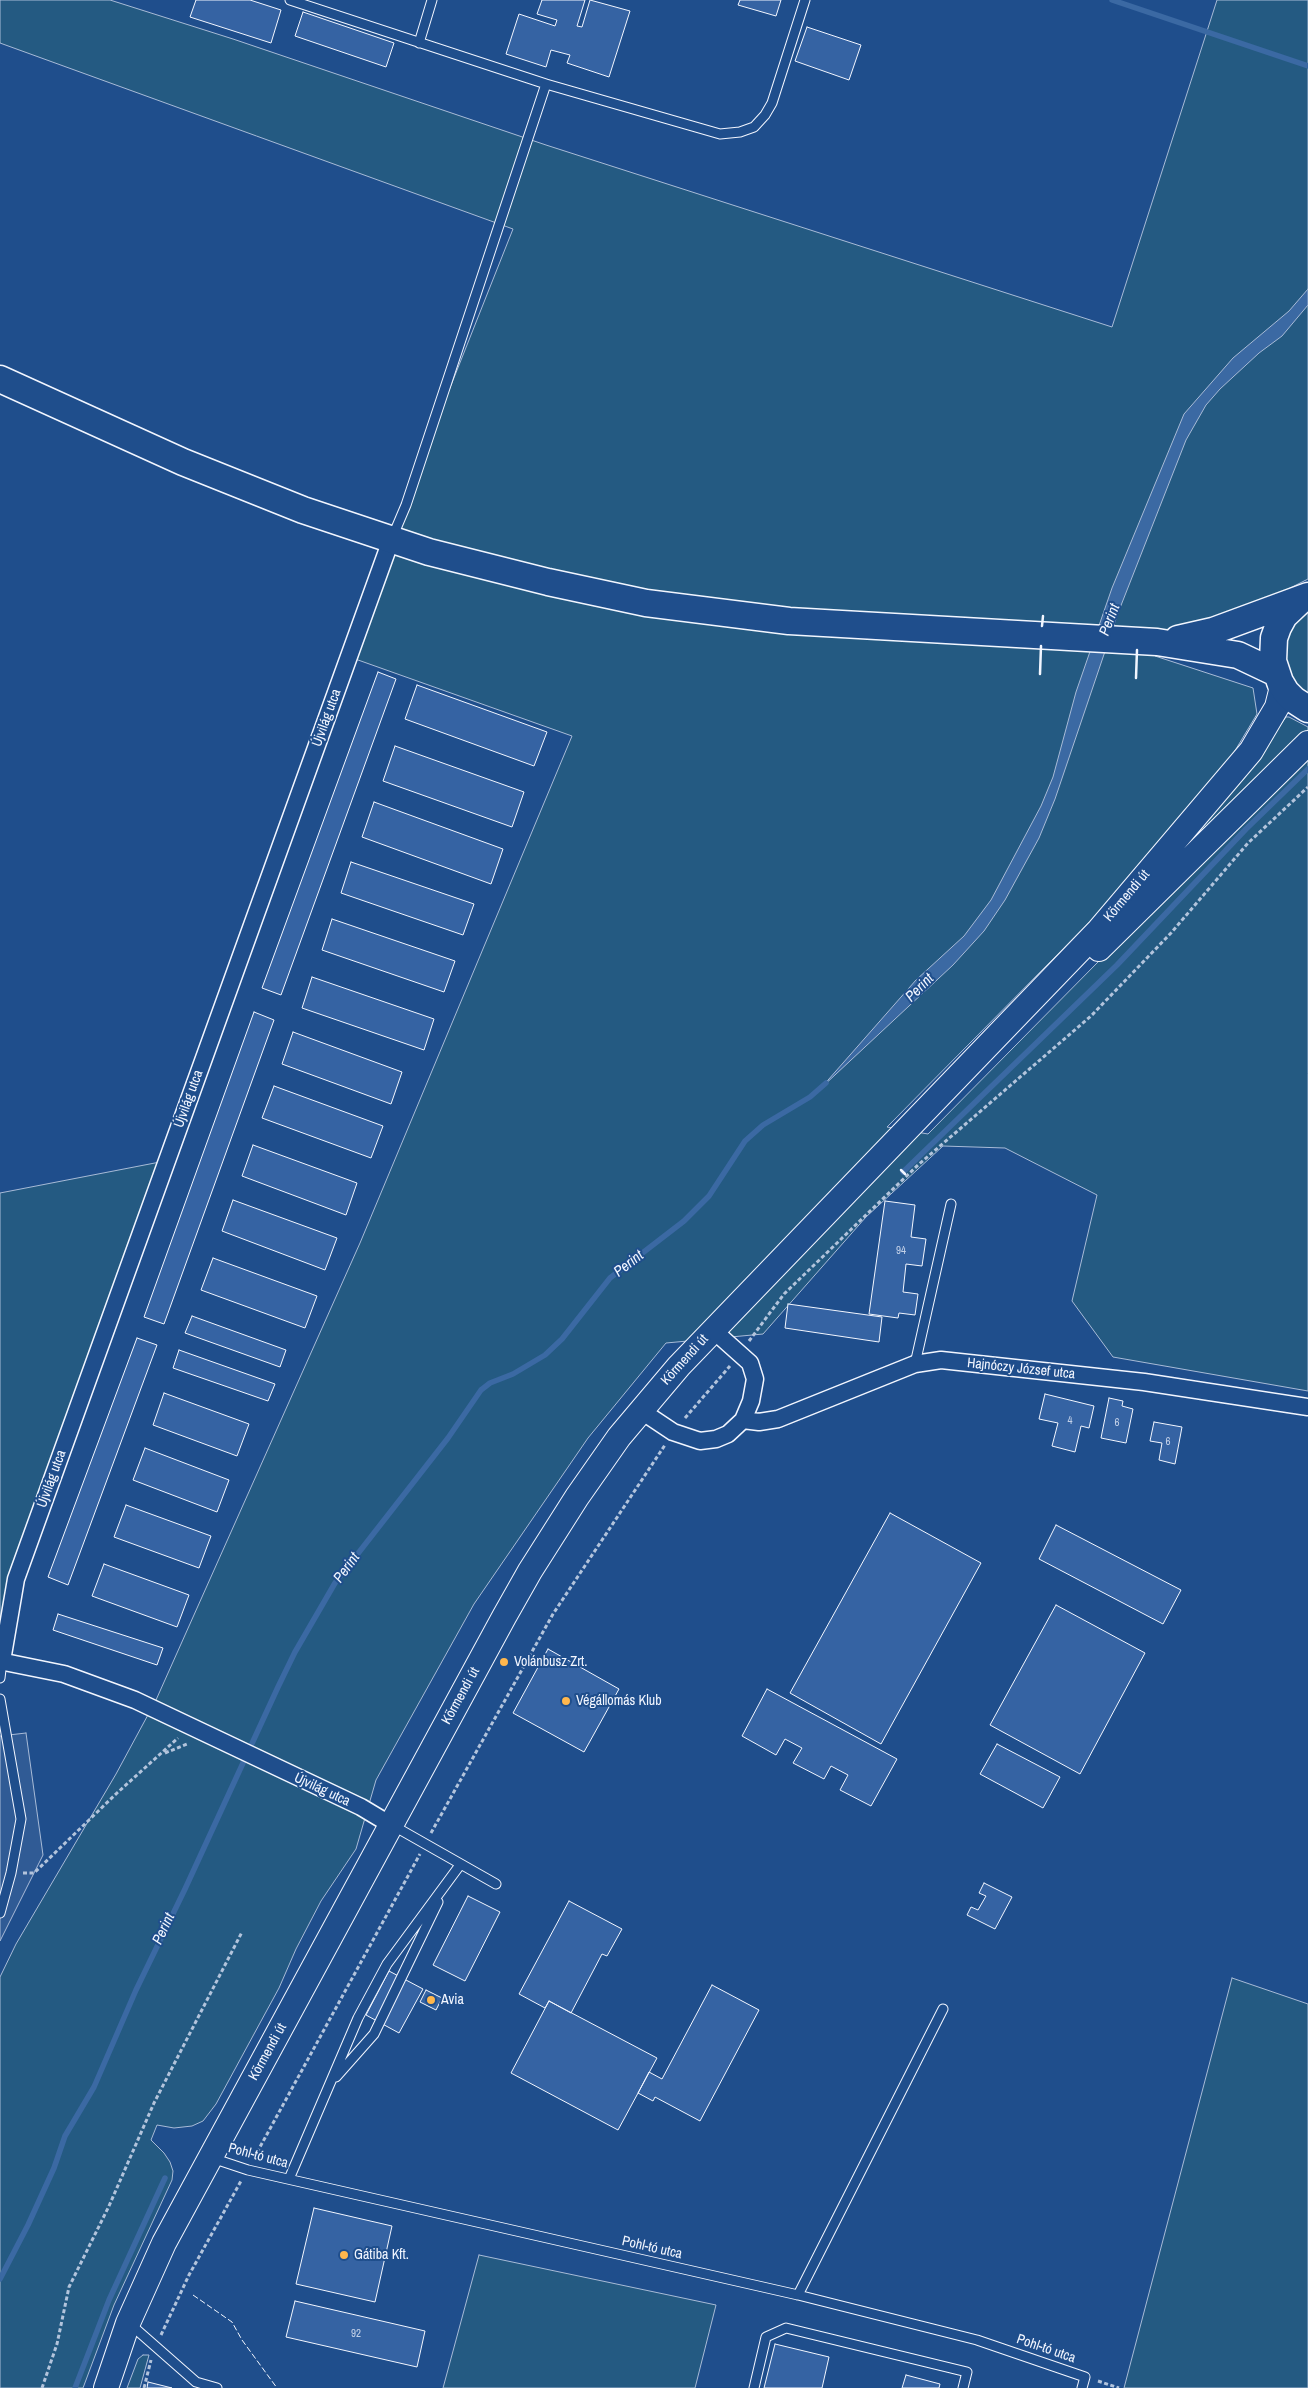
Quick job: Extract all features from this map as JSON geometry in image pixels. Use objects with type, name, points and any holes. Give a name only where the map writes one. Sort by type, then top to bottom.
[{"type":"main road","points":[[0,379],[237,485],[320,517],[391,540],[486,567],[646,603],[789,621],[1158,642],[1230,653],[1251,660],[1278,677]]},
{"type":"main road","points":[[1158,642],[1213,631],[1305,598]]},
{"type":"main road","points":[[1305,598],[1284,616],[1274,638],[1273,661],[1278,677],[1294,700],[1308,710]]},
{"type":"street","name":"Újvilág utca","points":[[391,540],[16,1579],[0,1667],[49,1670],[135,1700],[198,1739],[286,1773],[361,1807],[391,1824]]},
{"type":"street","name":"Körmendi út","points":[[106,2388],[128,2323],[164,2243],[530,1571],[577,1497],[640,1410],[713,1330],[1099,930],[1240,764],[1277,708],[1281,691],[1278,677]]},
{"type":"street","name":"Körmendi út","points":[[945,1091],[1103,946],[1308,743]]},
{"type":"street","points":[[640,1410],[673,1432],[700,1441],[716,1439],[728,1434],[743,1420],[751,1401],[755,1379],[750,1363],[713,1330]]},
{"type":"street","name":"Hajnóczy József utca","points":[[743,1420],[759,1422],[778,1418],[915,1364],[942,1360],[1144,1382],[1308,1407]]},
{"type":"lane","points":[[290,0],[546,84],[720,134],[740,132],[754,127],[772,103],[805,0]]},
{"type":"lane","points":[[419,43],[432,0]]},
{"type":"lane","points":[[391,540],[406,505],[546,84]]},
{"type":"lane","points":[[915,1364],[951,1204]]},
{"type":"lane","points":[[0,1699],[20,1819],[11,1873],[0,1913]]},
{"type":"lane","points":[[391,1824],[496,1884]]},
{"type":"lane","points":[[290,2179],[358,2018],[386,1964],[460,1865]]},
{"type":"lane","points":[[330,2085],[374,2034],[448,1881]]},
{"type":"lane","points":[[798,2295],[943,2009]]},
{"type":"lane","name":"Pohl-tó utca","points":[[210,2157],[248,2170],[798,2295],[978,2340],[1085,2377]]},
{"type":"lane","points":[[128,2323],[196,2382],[217,2388]]},
{"type":"lane","points":[[754,2388],[766,2337],[786,2328],[967,2372],[963,2388]]},
{"type":"lane","points":[[1082,2388],[1085,2377]]},
{"type":"path","points":[[144,2388],[156,2346],[189,2275],[425,1844],[553,1614],[673,1432],[740,1354],[784,1294],[918,1165],[1091,1016],[1171,934],[1248,843],[1308,787]]},
{"type":"path","points":[[34,1872],[117,1793],[163,1754],[179,1736]]},
{"type":"path","points":[[163,1754],[198,1739]]},
{"type":"path","points":[[42,2388],[57,2344],[69,2287],[109,2206],[154,2103],[242,1932]]},
{"type":"path","points":[[1085,2377],[1119,2388]]},
{"type":"shaded area","points":[[0,0],[110,0],[233,39],[546,145],[1112,327],[1217,0],[1308,0],[1308,579],[1219,624],[1161,634],[1155,656],[1253,688],[1257,714],[1224,769],[1135,876],[887,1127],[928,1134],[1184,875],[1308,756],[1308,1391],[1113,1357],[1072,1301],[1097,1195],[1005,1148],[943,1146],[866,1217],[763,1334],[666,1343],[588,1438],[474,1604],[376,1780],[356,1849],[321,1901],[296,1949],[279,1988],[216,2104],[203,2121],[192,2126],[174,2128],[157,2125],[151,2140],[170,2162],[173,2171],[172,2180],[114,2305],[83,2388],[0,2388],[0,1977],[16,1944],[116,1774],[156,1700],[360,1243],[572,736],[344,655],[513,229],[0,43]]},
{"type":"shaded area","points":[[1308,606],[1308,697],[1301,692],[1286,670],[1285,636]]},
{"type":"shaded area","points":[[1286,717],[1308,727],[1308,731],[1190,846],[1187,843],[1250,766]]},
{"type":"shaded area","points":[[160,1162],[31,1537],[0,1623],[0,1193]]},
{"type":"shaded area","points":[[26,1733],[43,1855],[0,1941],[0,1736]]},
{"type":"shaded area","points":[[1232,1978],[1308,2004],[1308,2388],[1124,2388]]},
{"type":"shaded area","points":[[479,2255],[716,2305],[695,2388],[443,2388]]},
{"type":"shaded area","points":[[143,2355],[149,2355],[140,2388],[127,2388],[138,2359]]},
{"type":"water","points":[[1308,289],[1308,305],[1282,336],[1259,353],[1220,389],[1206,405],[1186,440],[1118,613],[1055,799],[1039,838],[1005,900],[984,931],[953,965],[821,1088],[916,980],[964,936],[991,900],[1041,806],[1053,777],[1076,692],[1112,588],[1184,414],[1233,358],[1289,311]]},
{"type":"building","points":[[196,0],[250,0],[281,10],[271,43],[190,17]]},
{"type":"building","points":[[542,0],[585,0],[577,26],[582,27],[590,0],[630,11],[609,77],[567,63],[570,55],[551,50],[546,67],[506,54],[519,14],[555,26],[557,20],[537,14]]},
{"type":"building","points":[[740,0],[781,0],[776,16],[738,5]]},
{"type":"building","points":[[303,12],[394,43],[386,67],[295,36]]},
{"type":"building","points":[[807,27],[861,45],[849,80],[795,61]]},
{"type":"building","points":[[378,672],[396,679],[281,995],[262,988]]},
{"type":"building","points":[[417,685],[547,732],[534,766],[405,719]]},
{"type":"building","points":[[395,746],[524,792],[512,827],[383,781]]},
{"type":"building","points":[[374,802],[503,849],[491,884],[362,837]]},
{"type":"building","points":[[351,862],[474,904],[463,935],[341,893]]},
{"type":"building","points":[[332,919],[455,961],[444,992],[322,950]]},
{"type":"building","points":[[312,977],[434,1019],[424,1050],[302,1008]]},
{"type":"building","points":[[254,1012],[274,1020],[164,1324],[144,1317]]},
{"type":"building","points":[[293,1032],[402,1072],[391,1104],[282,1064]]},
{"type":"building","points":[[274,1086],[383,1126],[371,1158],[262,1118]]},
{"type":"building","points":[[253,1145],[357,1183],[346,1215],[242,1176]]},
{"type":"building","points":[[233,1200],[337,1238],[325,1270],[222,1231]]},
{"type":"building","points":[[885,1201],[915,1205],[911,1237],[926,1239],[922,1266],[906,1264],[903,1292],[918,1294],[915,1315],[899,1313],[898,1318],[869,1314]]},
{"type":"building","points":[[213,1258],[317,1296],[305,1328],[201,1290]]},
{"type":"building","points":[[788,1304],[882,1317],[879,1342],[785,1328]]},
{"type":"building","points":[[192,1316],[286,1350],[280,1367],[185,1333]]},
{"type":"building","points":[[137,1338],[157,1345],[68,1585],[48,1577]]},
{"type":"building","points":[[179,1350],[275,1384],[268,1401],[173,1368]]},
{"type":"building","points":[[164,1393],[249,1424],[237,1456],[153,1425]]},
{"type":"building","points":[[1045,1394],[1094,1406],[1089,1428],[1081,1426],[1075,1452],[1052,1446],[1058,1423],[1039,1419]]},
{"type":"building","points":[[1109,1398],[1123,1401],[1122,1406],[1133,1409],[1126,1443],[1101,1438]]},
{"type":"building","points":[[1154,1422],[1182,1427],[1175,1464],[1159,1460],[1162,1443],[1150,1441]]},
{"type":"building","points":[[145,1448],[229,1480],[217,1512],[133,1480]]},
{"type":"building","points":[[126,1505],[211,1536],[199,1568],[114,1537]]},
{"type":"building","points":[[890,1513],[981,1563],[881,1744],[790,1693]]},
{"type":"building","points":[[1056,1525],[1181,1590],[1163,1624],[1039,1559]]},
{"type":"building","points":[[104,1564],[189,1595],[177,1627],[92,1596]]},
{"type":"building","points":[[1056,1605],[1145,1653],[1080,1774],[990,1725]]},
{"type":"building","points":[[58,1614],[163,1648],[157,1665],[53,1630]]},
{"type":"building","name":"Végállomás Klub","points":[[548,1649],[619,1689],[584,1752],[513,1713]]},
{"type":"building","points":[[767,1689],[897,1759],[871,1806],[840,1790],[848,1775],[831,1766],[824,1779],[793,1763],[802,1748],[785,1739],[776,1755],[742,1736]]},
{"type":"building","points":[[997,1744],[1060,1777],[1043,1808],[980,1774]]},
{"type":"building","points":[[984,1883],[1012,1897],[995,1929],[967,1915],[971,1907],[978,1910],[986,1896],[979,1893]]},
{"type":"building","points":[[468,1896],[500,1912],[465,1981],[433,1965]]},
{"type":"building","points":[[569,1901],[622,1929],[607,1956],[602,1954],[571,2013],[549,2001],[545,2008],[519,1994]]},
{"type":"building","points":[[389,1971],[423,1989],[399,2033],[366,2015]]},
{"type":"building","points":[[712,1985],[759,2010],[700,2121],[655,2097],[653,2101],[638,2093],[649,2072],[662,2079]]},
{"type":"building","name":"Avia","points":[[426,1990],[442,1998],[436,2010],[420,2002]]},
{"type":"building","points":[[549,2001],[657,2058],[618,2130],[511,2073]]},
{"type":"building","name":"Gátiba Kft.","points":[[314,2208],[392,2226],[375,2302],[296,2284]]},
{"type":"building","points":[[295,2301],[425,2331],[417,2367],[286,2337]]},
{"type":"building","points":[[775,2344],[829,2357],[822,2388],[764,2388]]},
{"type":"building","points":[[906,2375],[940,2384],[939,2388],[902,2388]]},
{"type":"building","points":[[148,2382],[172,2388],[147,2388]]},
{"type":"waterway","points":[[1112,0],[1308,66]]},
{"type":"waterway","points":[[903,1172],[1117,965],[1246,829],[1308,769]]},
{"type":"waterway","name":"Perint","points":[[0,2279],[28,2225],[54,2168],[65,2136],[94,2087],[136,1990],[185,1889],[278,1687],[295,1652],[335,1583],[448,1438],[481,1390],[490,1383],[513,1374],[545,1355],[562,1339],[610,1278],[684,1221],[709,1196],[745,1141],[763,1125],[810,1097],[826,1083]]},
{"type":"waterway","points":[[75,2388],[109,2300],[165,2178]]},
{"type":"fence","points":[[193,2295],[232,2322],[242,2340],[277,2388]]},
{"type":"wall","points":[[1042,626],[1043,616]]},
{"type":"wall","points":[[1040,674],[1041,646]]},
{"type":"wall","points":[[1136,678],[1137,650]]},
{"type":"wall","points":[[901,1170],[905,1174]]},
{"type":"place","name":"Volánbusz Zrt.","points":[[504,1662]]},
{"type":"place","name":"Végállomás Klub","points":[[566,1701]]},
{"type":"place","name":"Avia","points":[[431,2000]]},
{"type":"place","name":"Gátiba Kft.","points":[[344,2255]]}]
